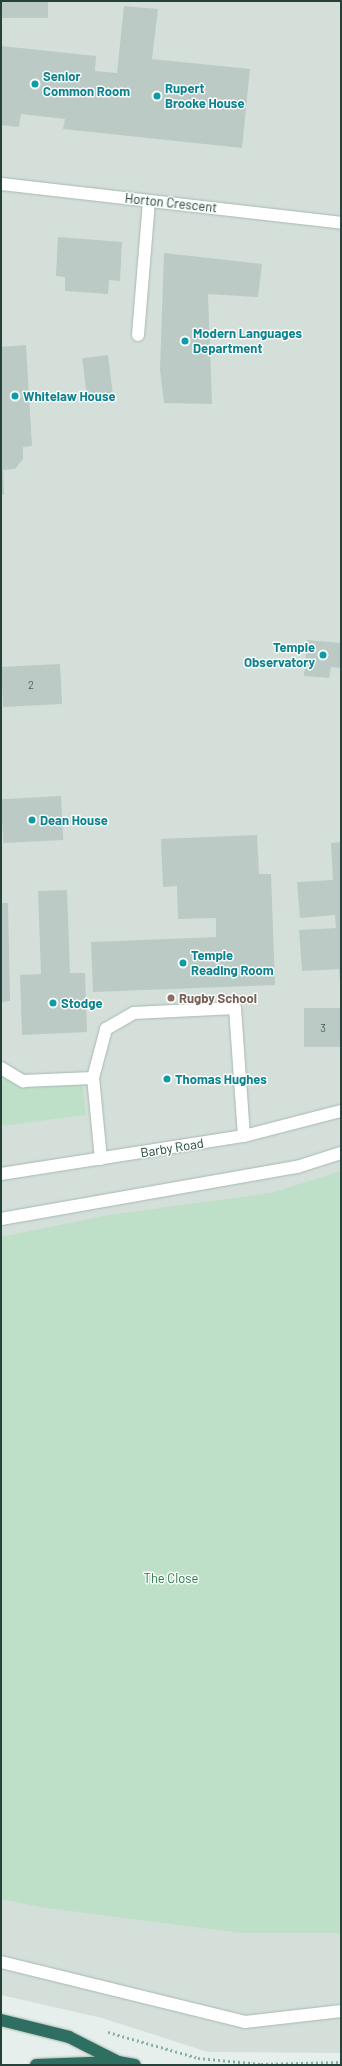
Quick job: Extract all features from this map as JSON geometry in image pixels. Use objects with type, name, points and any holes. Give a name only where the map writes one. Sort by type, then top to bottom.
[{"type":"highway","points":[[1,2020],[69,2037],[118,2062]]},
{"type":"highway","points":[[36,2065],[118,2062],[135,2065]]},
{"type":"street","name":"Horton Crescent","points":[[1,184],[341,223]]},
{"type":"street","points":[[138,335],[149,201]]},
{"type":"street","points":[[101,1159],[93,1078],[106,1029],[134,1013],[235,1008],[244,1136]]},
{"type":"street","points":[[1,1068],[23,1081],[93,1078]]},
{"type":"street","name":"Barby Road","points":[[1,1174],[244,1136],[341,1111]]},
{"type":"street","points":[[1,1220],[297,1167],[341,1153]]},
{"type":"street","points":[[1,1962],[245,2022],[341,2011]]},
{"type":"path","points":[[100,2029],[198,2058],[261,2064],[315,2064],[341,2062]]},
{"type":"shaded area","name":"Rugby School","points":[[1,1],[341,1],[341,2053],[208,2052],[102,2018],[1,1995]]},
{"type":"green space","points":[[1,1060],[29,1076],[81,1073],[86,1115],[1,1126]]},
{"type":"green space","name":"The Close","points":[[341,1171],[341,1933],[240,1933],[40,1907],[1,1899],[1,1237],[108,1215],[271,1193]]},
{"type":"building","points":[[1,1],[48,1],[48,18],[1,18]]},
{"type":"building","name":"Rupert Brooke House","points":[[124,6],[158,9],[152,59],[250,69],[242,148],[63,129],[65,119],[21,114],[19,127],[1,125],[1,46],[96,56],[95,71],[117,73]]},
{"type":"building","points":[[58,237],[122,242],[120,281],[109,280],[108,294],[65,291],[65,277],[56,276]]},
{"type":"building","name":"Modern Languages Department","points":[[164,253],[262,264],[258,297],[208,294],[212,404],[164,403],[160,370]]},
{"type":"building","name":"Whitelaw House","points":[[26,345],[32,446],[23,447],[23,459],[15,469],[3,470],[4,495],[1,495],[1,347]]},
{"type":"building","points":[[108,355],[113,398],[87,401],[82,358]]},
{"type":"building","name":"Temple Observatory","points":[[307,640],[341,643],[341,668],[331,667],[329,678],[304,676]]},
{"type":"building","points":[[60,664],[62,704],[3,707],[1,667]]},
{"type":"building","name":"Dean House","points":[[61,796],[63,840],[3,843],[1,799]]},
{"type":"building","points":[[257,835],[259,874],[271,874],[275,985],[93,992],[91,942],[216,937],[216,918],[178,919],[177,886],[163,887],[161,839]]},
{"type":"building","points":[[341,842],[340,983],[339,969],[302,971],[299,930],[336,928],[335,915],[300,918],[297,882],[333,880],[331,843]]},
{"type":"building","name":"Stodge","points":[[67,890],[70,973],[85,973],[87,1032],[22,1035],[20,975],[41,974],[38,891]]},
{"type":"building","points":[[1,903],[8,903],[10,1001],[1,1002]]},
{"type":"building","points":[[304,1008],[341,1008],[341,1047],[304,1047]]},
{"type":"place","name":"Senior Common Room","points":[[35,84]]},
{"type":"place","name":"Rupert Brooke House","points":[[157,96]]},
{"type":"place","name":"Modern Languages Department","points":[[185,341]]},
{"type":"place","name":"Whitelaw House","points":[[15,396]]},
{"type":"place","name":"Temple Observatory","points":[[323,655]]},
{"type":"place","name":"Dean House","points":[[32,820]]},
{"type":"place","name":"Temple Reading Room","points":[[183,963]]},
{"type":"place","name":"Rugby School","points":[[171,998]]},
{"type":"place","name":"Stodge","points":[[53,1003]]},
{"type":"place","name":"Thomas Hughes","points":[[167,1079]]}]
